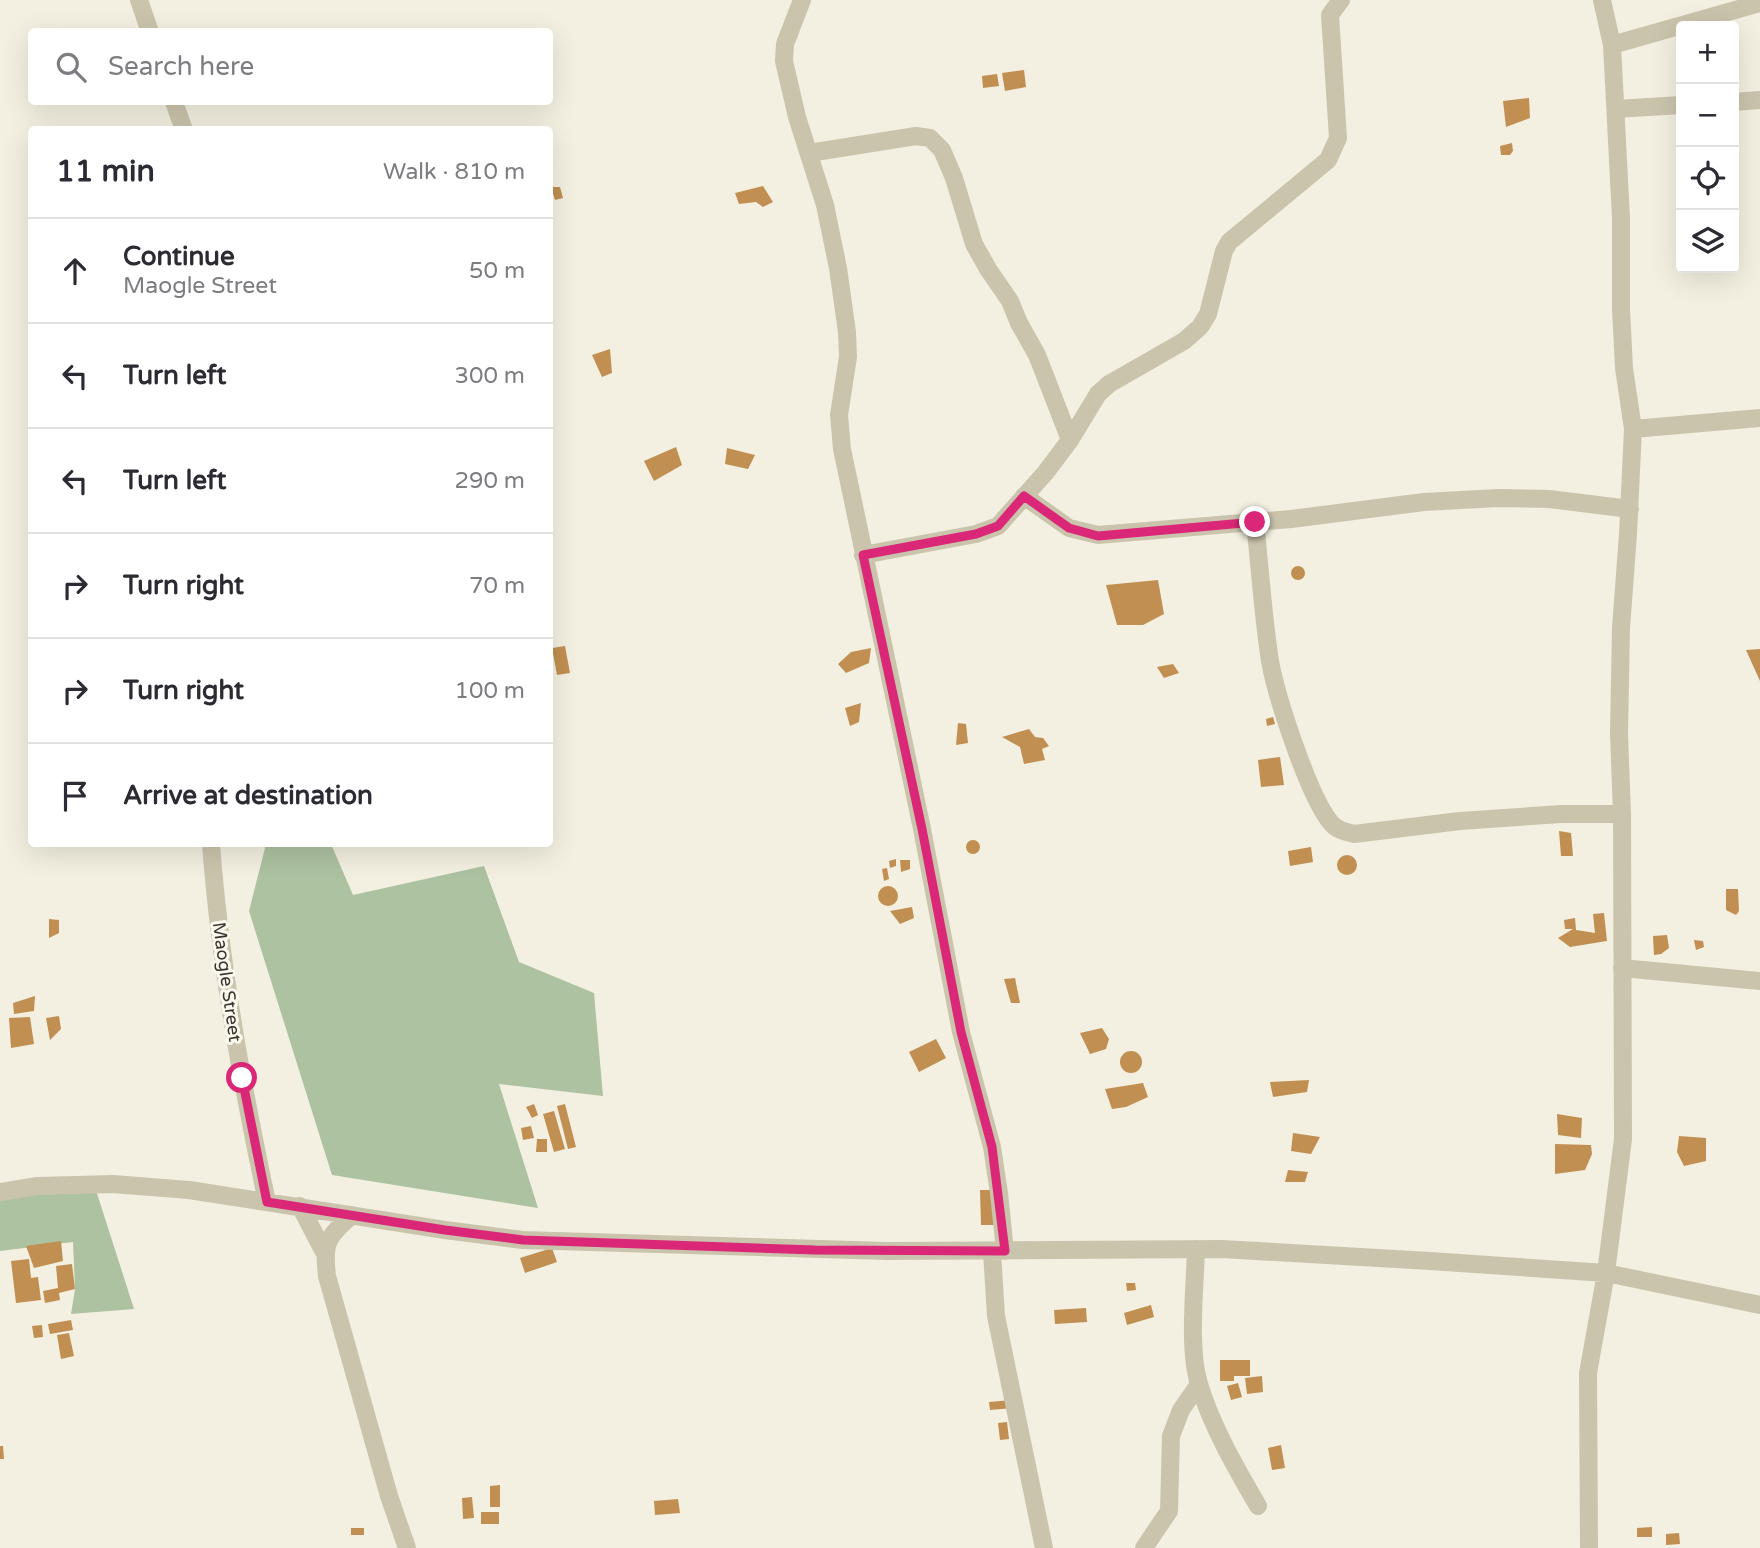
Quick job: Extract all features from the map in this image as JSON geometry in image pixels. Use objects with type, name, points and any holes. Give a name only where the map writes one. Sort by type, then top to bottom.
[{"type":"street","points":[[139,0],[149,28]]},
{"type":"street","points":[[802,0],[785,44],[784,61],[825,205],[838,268],[848,357],[839,415],[842,449],[922,829],[961,1032],[992,1147],[999,1251],[996,1317],[1044,1548]]},
{"type":"street","points":[[863,555],[976,534],[998,526],[1070,440],[1098,394],[1109,384],[1184,341],[1200,327],[1208,314],[1224,251],[1229,242],[1328,160],[1338,138],[1330,15],[1341,0]]},
{"type":"street","points":[[1589,1548],[1588,1373],[1606,1273],[1623,1139],[1622,814],[1619,734],[1621,628],[1633,429],[1624,368],[1612,45],[1602,0]]},
{"type":"street","points":[[1612,45],[1760,3]]},
{"type":"street","points":[[1739,102],[1760,100]]},
{"type":"street","points":[[175,105],[183,126]]},
{"type":"street","points":[[1616,109],[1676,105]]},
{"type":"street","points":[[809,153],[883,139],[916,136],[930,138],[942,150],[954,178],[974,244],[1010,301],[1037,355],[1070,440]]},
{"type":"street","points":[[1633,429],[1760,418]]},
{"type":"street","points":[[1024,496],[1069,528],[1098,536],[1255,522],[1424,502],[1498,498],[1549,499],[1629,509]]},
{"type":"street","points":[[1255,522],[1270,663],[1285,716],[1306,773],[1318,803],[1333,825],[1342,832],[1354,834],[1498,818],[1622,814]]},
{"type":"street","name":"Maogle Street","points":[[211,847],[229,1003],[267,1202]]},
{"type":"street","points":[[1622,968],[1760,981]]},
{"type":"street","points":[[0,1192],[37,1186],[113,1184],[189,1190],[523,1240],[815,1250],[1268,1250],[1606,1273],[1760,1305]]},
{"type":"street","points":[[300,1206],[324,1252],[334,1301],[389,1496],[407,1548]]},
{"type":"street","points":[[324,1252],[329,1238],[352,1215]]},
{"type":"street","points":[[1196,1249],[1194,1356],[1199,1384],[1239,1473],[1258,1506]]},
{"type":"street","points":[[1144,1548],[1168,1511],[1171,1436],[1181,1410],[1199,1384]]},
{"type":"green space","points":[[265,847],[332,847],[353,895],[484,866],[519,962],[594,993],[603,1096],[499,1084],[538,1208],[332,1175],[249,911]]},
{"type":"green space","points":[[93,1181],[134,1309],[71,1314],[75,1289],[73,1242],[0,1251],[0,1191]]},
{"type":"building","points":[[1024,70],[1026,87],[1005,91],[1002,73]]},
{"type":"building","points":[[997,74],[999,86],[983,88],[982,76]]},
{"type":"building","points":[[1529,98],[1530,118],[1506,127],[1503,101]]},
{"type":"building","points":[[1512,143],[1513,151],[1510,155],[1501,155],[1500,146]]},
{"type":"building","points":[[763,186],[773,202],[763,207],[756,202],[739,204],[735,193]]},
{"type":"building","points":[[553,187],[560,187],[563,198],[555,200]]},
{"type":"building","points":[[610,349],[612,373],[602,377],[592,355]]},
{"type":"building","points":[[676,447],[682,465],[654,481],[644,461]]},
{"type":"building","points":[[727,448],[755,455],[748,469],[725,464]]},
{"type":"building","points":[[1295,566],[1301,566],[1305,573],[1301,580],[1295,580],[1291,576],[1291,570]]},
{"type":"building","points":[[1158,580],[1164,614],[1143,625],[1117,625],[1106,585]]},
{"type":"building","points":[[565,646],[570,673],[557,675],[553,648]]},
{"type":"building","points":[[871,648],[869,663],[846,673],[838,664],[851,652]]},
{"type":"building","points":[[1760,649],[1760,681],[1746,650]]},
{"type":"building","points":[[1173,664],[1179,673],[1164,678],[1157,667]]},
{"type":"building","points":[[861,703],[859,722],[850,726],[845,708]]},
{"type":"building","points":[[1273,717],[1275,724],[1267,726],[1266,719]]},
{"type":"building","points":[[958,723],[966,724],[968,743],[956,745]]},
{"type":"building","points":[[1029,729],[1035,737],[1043,738],[1049,746],[1042,749],[1045,760],[1024,764],[1020,747],[1002,737]]},
{"type":"building","points":[[1280,757],[1284,785],[1261,787],[1258,760]]},
{"type":"building","points":[[1559,831],[1571,833],[1573,856],[1561,856]]},
{"type":"building","points":[[970,840],[976,840],[980,847],[976,854],[970,854],[966,850],[966,844]]},
{"type":"building","points":[[1311,847],[1313,862],[1290,866],[1288,851]]},
{"type":"building","points":[[1347,855],[1354,858],[1357,865],[1354,872],[1347,875],[1340,872],[1337,865],[1340,858]]},
{"type":"building","points":[[896,859],[896,866],[890,868],[889,861]]},
{"type":"building","points":[[900,860],[910,860],[910,869],[901,872]]},
{"type":"building","points":[[887,868],[889,879],[884,881],[882,869]]},
{"type":"building","points":[[888,886],[895,889],[898,896],[895,903],[888,906],[881,903],[878,896],[881,889]]},
{"type":"building","points":[[1726,889],[1738,889],[1739,911],[1736,915],[1726,910]]},
{"type":"building","points":[[912,907],[914,918],[900,924],[890,911]]},
{"type":"building","points":[[1604,913],[1607,941],[1570,947],[1558,938],[1573,929],[1565,929],[1564,920],[1575,918],[1576,930],[1595,933],[1593,914]]},
{"type":"building","points":[[49,919],[59,920],[59,933],[49,938]]},
{"type":"building","points":[[1667,935],[1669,948],[1654,955],[1653,936]]},
{"type":"building","points":[[1694,940],[1703,941],[1704,947],[1696,950]]},
{"type":"building","points":[[1015,978],[1020,1003],[1011,1003],[1004,979]]},
{"type":"building","points":[[35,996],[34,1011],[14,1014],[13,1003]]},
{"type":"building","points":[[59,1016],[61,1029],[50,1040],[46,1018]]},
{"type":"building","points":[[30,1017],[34,1044],[11,1048],[9,1018]]},
{"type":"building","points":[[1102,1028],[1109,1039],[1106,1049],[1090,1054],[1080,1033]]},
{"type":"building","points":[[936,1039],[946,1058],[919,1072],[909,1052]]},
{"type":"building","points":[[1131,1051],[1139,1054],[1142,1062],[1139,1070],[1131,1073],[1123,1070],[1120,1062],[1123,1054]]},
{"type":"building","points":[[1309,1080],[1307,1092],[1273,1097],[1270,1082]]},
{"type":"building","points":[[1143,1083],[1148,1097],[1126,1107],[1112,1109],[1105,1089]]},
{"type":"building","points":[[534,1104],[538,1115],[532,1118],[526,1107]]},
{"type":"building","points":[[565,1104],[576,1147],[568,1149],[557,1106]]},
{"type":"building","points":[[554,1111],[565,1149],[554,1152],[543,1114]]},
{"type":"building","points":[[1557,1114],[1582,1118],[1581,1138],[1558,1135]]},
{"type":"building","points":[[531,1126],[534,1138],[523,1140],[521,1128]]},
{"type":"building","points":[[1293,1133],[1320,1137],[1311,1154],[1291,1151]]},
{"type":"building","points":[[1679,1136],[1706,1138],[1706,1161],[1684,1166],[1677,1152]]},
{"type":"building","points":[[537,1139],[547,1139],[547,1152],[536,1152]]},
{"type":"building","points":[[1555,1144],[1591,1145],[1592,1154],[1585,1170],[1555,1174]]},
{"type":"building","points":[[1288,1170],[1308,1172],[1305,1182],[1285,1182]]},
{"type":"building","points":[[980,1190],[994,1190],[994,1225],[981,1225]]},
{"type":"building","points":[[61,1241],[63,1261],[34,1268],[26,1246]]},
{"type":"building","points":[[552,1248],[557,1262],[525,1273],[520,1258]]},
{"type":"building","points":[[29,1259],[31,1278],[38,1277],[41,1300],[16,1303],[11,1261]]},
{"type":"building","points":[[72,1264],[75,1289],[59,1293],[60,1300],[45,1303],[43,1291],[58,1288],[56,1266]]},
{"type":"building","points":[[1126,1283],[1135,1283],[1136,1290],[1127,1291]]},
{"type":"building","points":[[1151,1305],[1154,1317],[1127,1325],[1124,1313]]},
{"type":"building","points":[[1086,1308],[1087,1322],[1055,1324],[1054,1310]]},
{"type":"building","points":[[71,1320],[73,1330],[50,1334],[48,1324]]},
{"type":"building","points":[[42,1325],[43,1337],[34,1338],[32,1326]]},
{"type":"building","points":[[69,1333],[74,1356],[61,1359],[57,1335]]},
{"type":"building","points":[[1220,1360],[1250,1360],[1250,1376],[1234,1376],[1234,1381],[1220,1381]]},
{"type":"building","points":[[1262,1376],[1263,1392],[1247,1394],[1245,1378]]},
{"type":"building","points":[[1238,1383],[1242,1397],[1231,1400],[1227,1386]]},
{"type":"building","points":[[1012,1400],[1013,1408],[990,1410],[989,1402]]},
{"type":"building","points":[[1007,1422],[1009,1439],[1000,1440],[998,1423]]},
{"type":"building","points":[[1281,1445],[1285,1468],[1272,1470],[1268,1448]]},
{"type":"building","points":[[0,1446],[3,1446],[4,1459],[0,1459]]},
{"type":"building","points":[[500,1485],[500,1507],[490,1507],[490,1486]]},
{"type":"building","points":[[472,1497],[474,1518],[463,1519],[462,1498]]},
{"type":"building","points":[[678,1499],[680,1513],[655,1515],[654,1501]]},
{"type":"building","points":[[481,1512],[499,1512],[499,1524],[481,1524]]},
{"type":"building","points":[[1652,1527],[1652,1537],[1637,1537],[1637,1528]]},
{"type":"building","points":[[351,1528],[364,1528],[364,1535],[351,1535]]},
{"type":"building","points":[[1679,1533],[1680,1544],[1666,1545],[1666,1534]]},
{"type":"route","points":[[242,1078],[267,1202],[523,1240],[815,1250],[1005,1251],[992,1147],[961,1032],[922,829],[863,555],[976,534],[998,526],[1024,496],[1069,528],[1098,536],[1255,522]]}]
